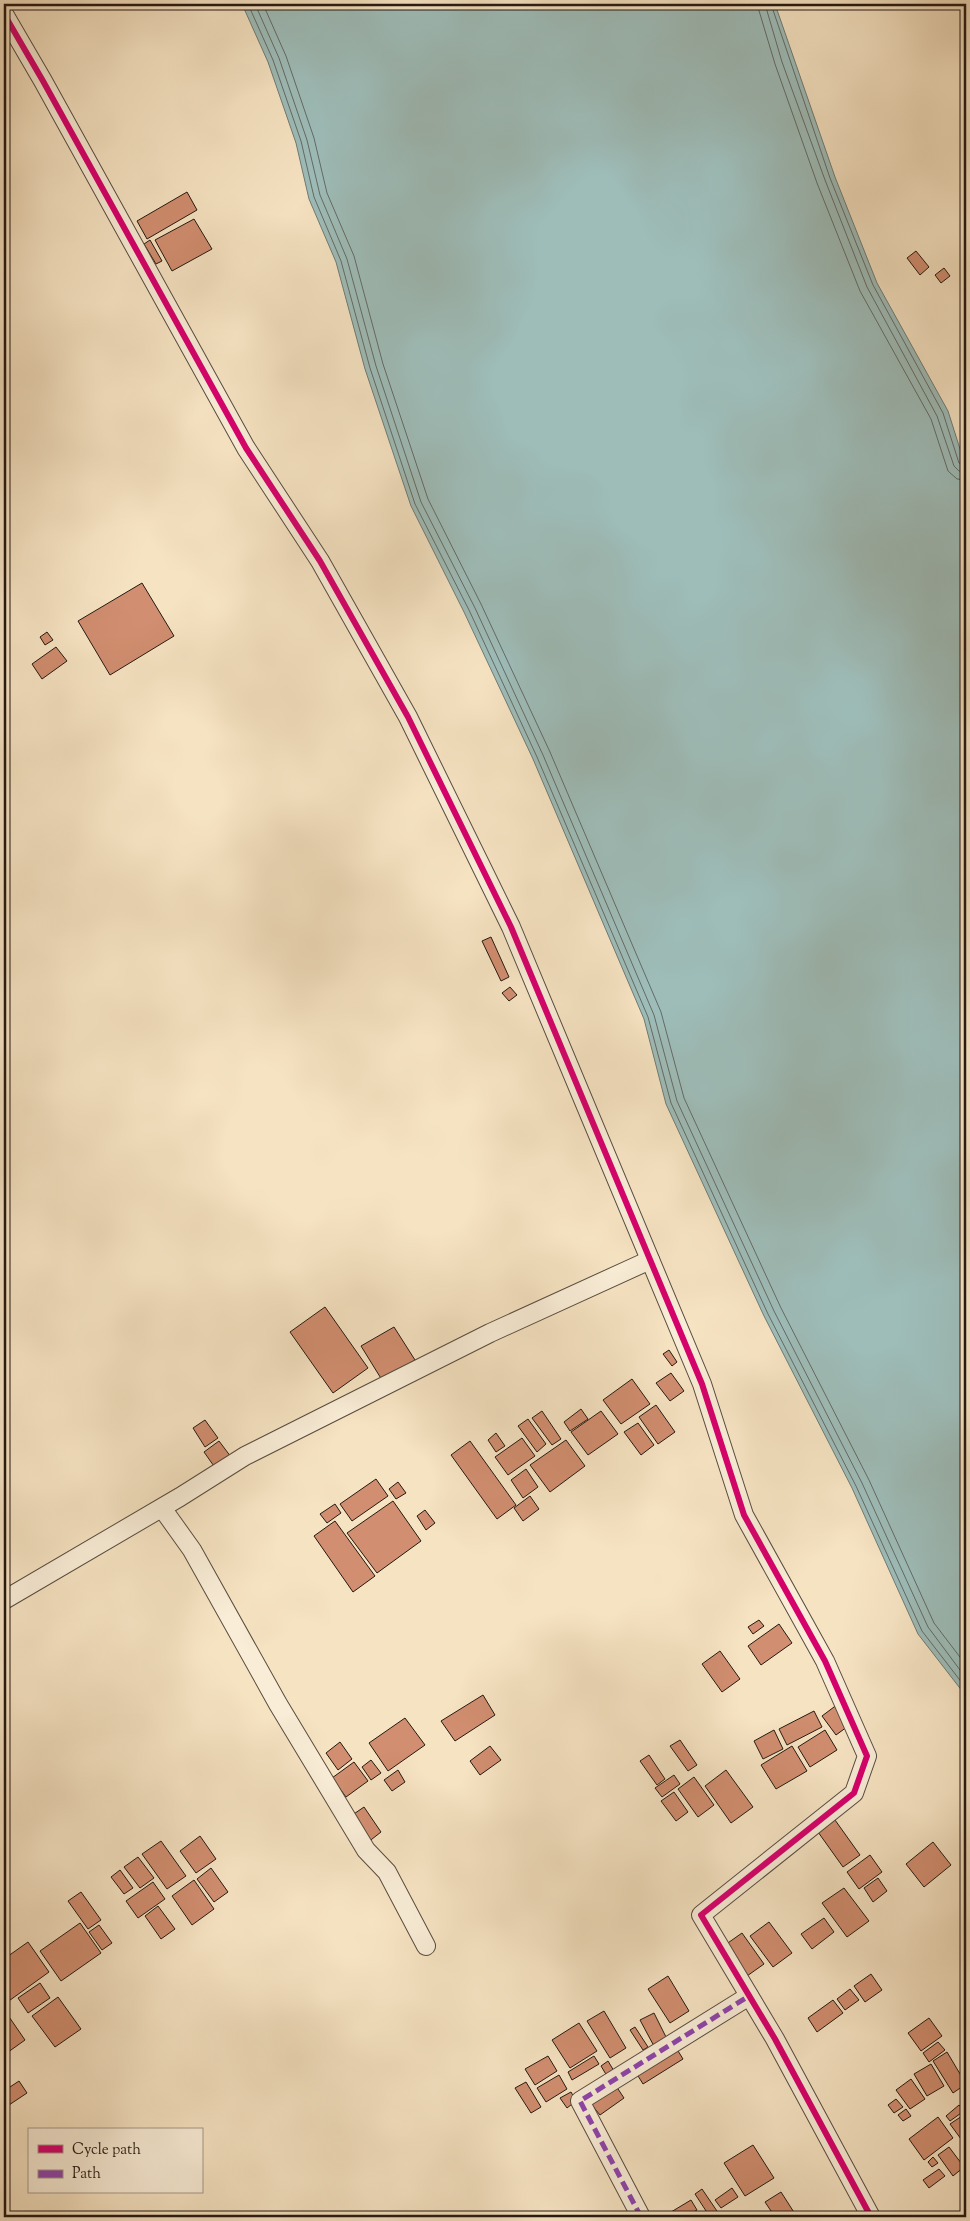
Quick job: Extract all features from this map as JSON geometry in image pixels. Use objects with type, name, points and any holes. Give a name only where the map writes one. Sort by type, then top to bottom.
[{"type":"street","points":[[4,14],[246,448],[320,561],[408,718],[511,928],[702,1384],[744,1515],[826,1661],[867,1756],[854,1793],[701,1915],[775,2039],[871,2217]]},
{"type":"street","points":[[4,1600],[162,1508],[245,1456],[490,1333],[650,1260]]},
{"type":"street","points":[[162,1508],[192,1550],[278,1704],[366,1850],[388,1872],[426,1946]]},
{"type":"street","points":[[641,2217],[580,2101],[749,1996]]},
{"type":"water","points":[[242,4],[775,4],[835,177],[877,283],[948,411],[966,468],[966,1696],[918,1634],[852,1488],[764,1316],[666,1104],[644,1019],[533,759],[464,612],[411,506],[365,369],[336,262],[309,199],[296,143],[268,62]]},
{"type":"building","points":[[187,192],[197,210],[147,239],[137,221]]},
{"type":"building","points":[[194,219],[212,249],[172,271],[155,240]]},
{"type":"building","points":[[150,240],[162,261],[156,264],[144,244]]},
{"type":"building","points":[[916,251],[929,267],[920,275],[907,258]]},
{"type":"building","points":[[944,268],[950,276],[941,283],[935,275]]},
{"type":"building","points":[[142,583],[174,636],[110,675],[78,621]]},
{"type":"building","points":[[47,632],[53,640],[45,645],[40,637]]},
{"type":"building","points":[[56,647],[67,661],[42,679],[32,664]]},
{"type":"building","points":[[491,937],[509,977],[501,981],[482,941]]},
{"type":"building","points":[[510,987],[517,995],[509,1001],[502,993]]},
{"type":"building","points":[[325,1307],[368,1368],[333,1393],[290,1332]]},
{"type":"building","points":[[394,1327],[415,1360],[382,1380],[361,1346]]},
{"type":"building","points":[[669,1350],[677,1362],[672,1366],[663,1354]]},
{"type":"building","points":[[671,1373],[684,1391],[670,1401],[656,1383]]},
{"type":"building","points":[[632,1379],[650,1404],[621,1424],[603,1400]]},
{"type":"building","points":[[656,1405],[675,1432],[658,1444],[639,1417]]},
{"type":"building","points":[[581,1409],[588,1419],[570,1431],[564,1422]]},
{"type":"building","points":[[542,1411],[561,1439],[552,1445],[532,1418]]},
{"type":"building","points":[[601,1411],[618,1434],[588,1455],[571,1432]]},
{"type":"building","points":[[528,1419],[546,1444],[537,1452],[518,1426]]},
{"type":"building","points":[[205,1420],[218,1438],[205,1447],[193,1428]]},
{"type":"building","points":[[638,1423],[654,1445],[641,1455],[624,1432]]},
{"type":"building","points":[[496,1433],[505,1446],[496,1452],[488,1440]]},
{"type":"building","points":[[522,1438],[535,1456],[508,1475],[495,1457]]},
{"type":"building","points":[[566,1440],[585,1466],[550,1492],[530,1465]]},
{"type":"building","points":[[219,1441],[231,1457],[216,1469],[204,1452]]},
{"type":"building","points":[[470,1441],[516,1505],[497,1519],[451,1455]]},
{"type":"building","points":[[526,1469],[538,1487],[523,1498],[511,1480]]},
{"type":"building","points":[[376,1479],[388,1496],[352,1521],[340,1504]]},
{"type":"building","points":[[398,1482],[406,1493],[396,1499],[389,1489]]},
{"type":"building","points":[[530,1496],[539,1509],[523,1521],[514,1508]]},
{"type":"building","points":[[393,1501],[421,1541],[377,1573],[347,1533]]},
{"type":"building","points":[[335,1504],[341,1513],[327,1523],[320,1514]]},
{"type":"building","points":[[425,1510],[435,1523],[426,1530],[417,1516]]},
{"type":"building","points":[[335,1521],[375,1576],[353,1592],[314,1536]]},
{"type":"building","points":[[759,1620],[764,1626],[753,1634],[748,1627]]},
{"type":"building","points":[[779,1624],[792,1643],[761,1665],[748,1646]]},
{"type":"building","points":[[720,1651],[740,1679],[722,1692],[702,1664]]},
{"type":"building","points":[[483,1695],[495,1715],[455,1741],[441,1721]]},
{"type":"building","points":[[838,1704],[851,1724],[836,1735],[822,1716]]},
{"type":"building","points":[[814,1711],[822,1727],[787,1745],[779,1729]]},
{"type":"building","points":[[405,1718],[425,1745],[388,1771],[369,1743]]},
{"type":"building","points":[[774,1730],[783,1749],[763,1759],[754,1741]]},
{"type":"building","points":[[825,1730],[837,1750],[810,1767],[798,1747]]},
{"type":"building","points":[[680,1740],[697,1765],[688,1771],[670,1746]]},
{"type":"building","points":[[340,1742],[352,1759],[338,1770],[326,1753]]},
{"type":"building","points":[[490,1746],[501,1760],[480,1775],[470,1761]]},
{"type":"building","points":[[792,1746],[807,1771],[776,1789],[761,1765]]},
{"type":"building","points":[[649,1755],[665,1779],[657,1785],[640,1761]]},
{"type":"building","points":[[371,1760],[381,1773],[371,1780],[362,1767]]},
{"type":"building","points":[[354,1762],[368,1781],[346,1797],[332,1778]]},
{"type":"building","points":[[398,1770],[405,1782],[392,1791],[384,1780]]},
{"type":"building","points":[[726,1770],[753,1807],[731,1823],[705,1786]]},
{"type":"building","points":[[674,1775],[680,1784],[662,1797],[655,1788]]},
{"type":"building","points":[[694,1777],[714,1805],[698,1817],[678,1789]]},
{"type":"building","points":[[674,1792],[688,1812],[676,1821],[661,1801]]},
{"type":"building","points":[[364,1807],[381,1832],[367,1843],[348,1818]]},
{"type":"building","points":[[835,1820],[860,1855],[843,1867],[818,1832]]},
{"type":"building","points":[[200,1836],[216,1859],[196,1873],[180,1851]]},
{"type":"building","points":[[161,1841],[186,1876],[167,1889],[142,1854]]},
{"type":"building","points":[[933,1842],[951,1865],[924,1887],[906,1864]]},
{"type":"building","points":[[870,1855],[882,1872],[859,1889],[847,1872]]},
{"type":"building","points":[[138,1857],[154,1878],[140,1888],[124,1867]]},
{"type":"building","points":[[211,1868],[228,1892],[214,1902],[197,1879]]},
{"type":"building","points":[[120,1870],[133,1888],[124,1894],[111,1877]]},
{"type":"building","points":[[878,1878],[887,1891],[873,1902],[864,1888]]},
{"type":"building","points":[[194,1880],[214,1909],[192,1925],[172,1896]]},
{"type":"building","points":[[153,1882],[165,1899],[138,1918],[126,1901]]},
{"type":"building","points":[[844,1888],[869,1921],[847,1937],[822,1903]]},
{"type":"building","points":[[81,1892],[101,1920],[88,1929],[68,1901]]},
{"type":"building","points":[[158,1906],[175,1929],[161,1939],[145,1916]]},
{"type":"building","points":[[824,1918],[834,1932],[812,1949],[801,1934]]},
{"type":"building","points":[[769,1922],[792,1953],[773,1967],[750,1936]]},
{"type":"building","points":[[80,1923],[101,1953],[61,1981],[40,1951]]},
{"type":"building","points":[[99,1925],[112,1943],[102,1950],[89,1932]]},
{"type":"building","points":[[742,1933],[764,1964],[747,1976],[725,1945]]},
{"type":"building","points":[[28,1942],[49,1972],[6,2003],[4,2000],[4,1959]]},
{"type":"building","points":[[871,1974],[882,1990],[865,2002],[854,1986]]},
{"type":"building","points":[[668,1976],[689,2011],[670,2023],[648,1989]]},
{"type":"building","points":[[40,1983],[50,1998],[28,2013],[18,1998]]},
{"type":"building","points":[[850,1989],[859,2000],[845,2010],[837,1999]]},
{"type":"building","points":[[58,1997],[81,2029],[55,2047],[32,2016]]},
{"type":"building","points":[[833,2000],[843,2013],[817,2032],[808,2018]]},
{"type":"building","points":[[604,2011],[626,2048],[610,2058],[587,2021]]},
{"type":"building","points":[[4,2012],[25,2040],[4,2055]]},
{"type":"building","points":[[654,2013],[668,2041],[655,2048],[640,2020]]},
{"type":"building","points":[[929,2018],[942,2036],[921,2051],[908,2033]]},
{"type":"building","points":[[579,2023],[597,2051],[570,2068],[552,2040]]},
{"type":"building","points":[[635,2027],[648,2047],[643,2050],[630,2030]]},
{"type":"building","points":[[938,2042],[945,2050],[929,2062],[923,2053]]},
{"type":"building","points":[[675,2046],[683,2059],[643,2084],[635,2071]]},
{"type":"building","points":[[947,2052],[966,2084],[953,2093],[933,2061]]},
{"type":"building","points":[[548,2056],[557,2071],[535,2085],[525,2069]]},
{"type":"building","points":[[594,2056],[599,2064],[572,2080],[568,2072]]},
{"type":"building","points":[[608,2061],[614,2071],[607,2076],[601,2066]]},
{"type":"building","points":[[931,2064],[944,2086],[927,2096],[914,2074]]},
{"type":"building","points":[[559,2075],[567,2089],[546,2102],[537,2088]]},
{"type":"building","points":[[911,2079],[925,2099],[910,2109],[896,2090]]},
{"type":"building","points":[[19,2081],[27,2093],[9,2105],[4,2097],[4,2091]]},
{"type":"building","points":[[526,2082],[541,2107],[531,2113],[515,2088]]},
{"type":"building","points":[[616,2086],[624,2098],[600,2115],[591,2104]]},
{"type":"building","points":[[571,2092],[576,2101],[567,2108],[560,2098]]},
{"type":"building","points":[[896,2099],[903,2107],[894,2113],[888,2105]]},
{"type":"building","points":[[959,2105],[964,2111],[950,2121],[946,2116]]},
{"type":"building","points":[[906,2109],[911,2116],[903,2121],[898,2115]]},
{"type":"building","points":[[965,2114],[966,2135],[961,2139],[950,2124]]},
{"type":"building","points":[[938,2117],[953,2138],[924,2160],[909,2139]]},
{"type":"building","points":[[753,2145],[774,2178],[745,2196],[724,2163]]},
{"type":"building","points":[[949,2147],[964,2167],[953,2176],[938,2155]]},
{"type":"building","points":[[933,2157],[938,2163],[932,2167],[928,2162]]},
{"type":"building","points":[[939,2169],[945,2176],[929,2188],[923,2180]]},
{"type":"building","points":[[732,2188],[738,2197],[721,2208],[715,2200]]},
{"type":"building","points":[[702,2189],[719,2214],[714,2217],[710,2217],[695,2194]]},
{"type":"building","points":[[781,2192],[797,2217],[775,2217],[765,2202]]},
{"type":"building","points":[[691,2200],[697,2210],[684,2217],[674,2217],[671,2212]]},
{"type":"marked path","points":[[641,2217],[580,2101],[749,1996]]},
{"type":"cycle path","points":[[4,14],[246,448],[320,561],[408,717],[511,927],[702,1384],[744,1515],[825,1661],[867,1756],[854,1793],[701,1915],[775,2039],[871,2217]]}]
